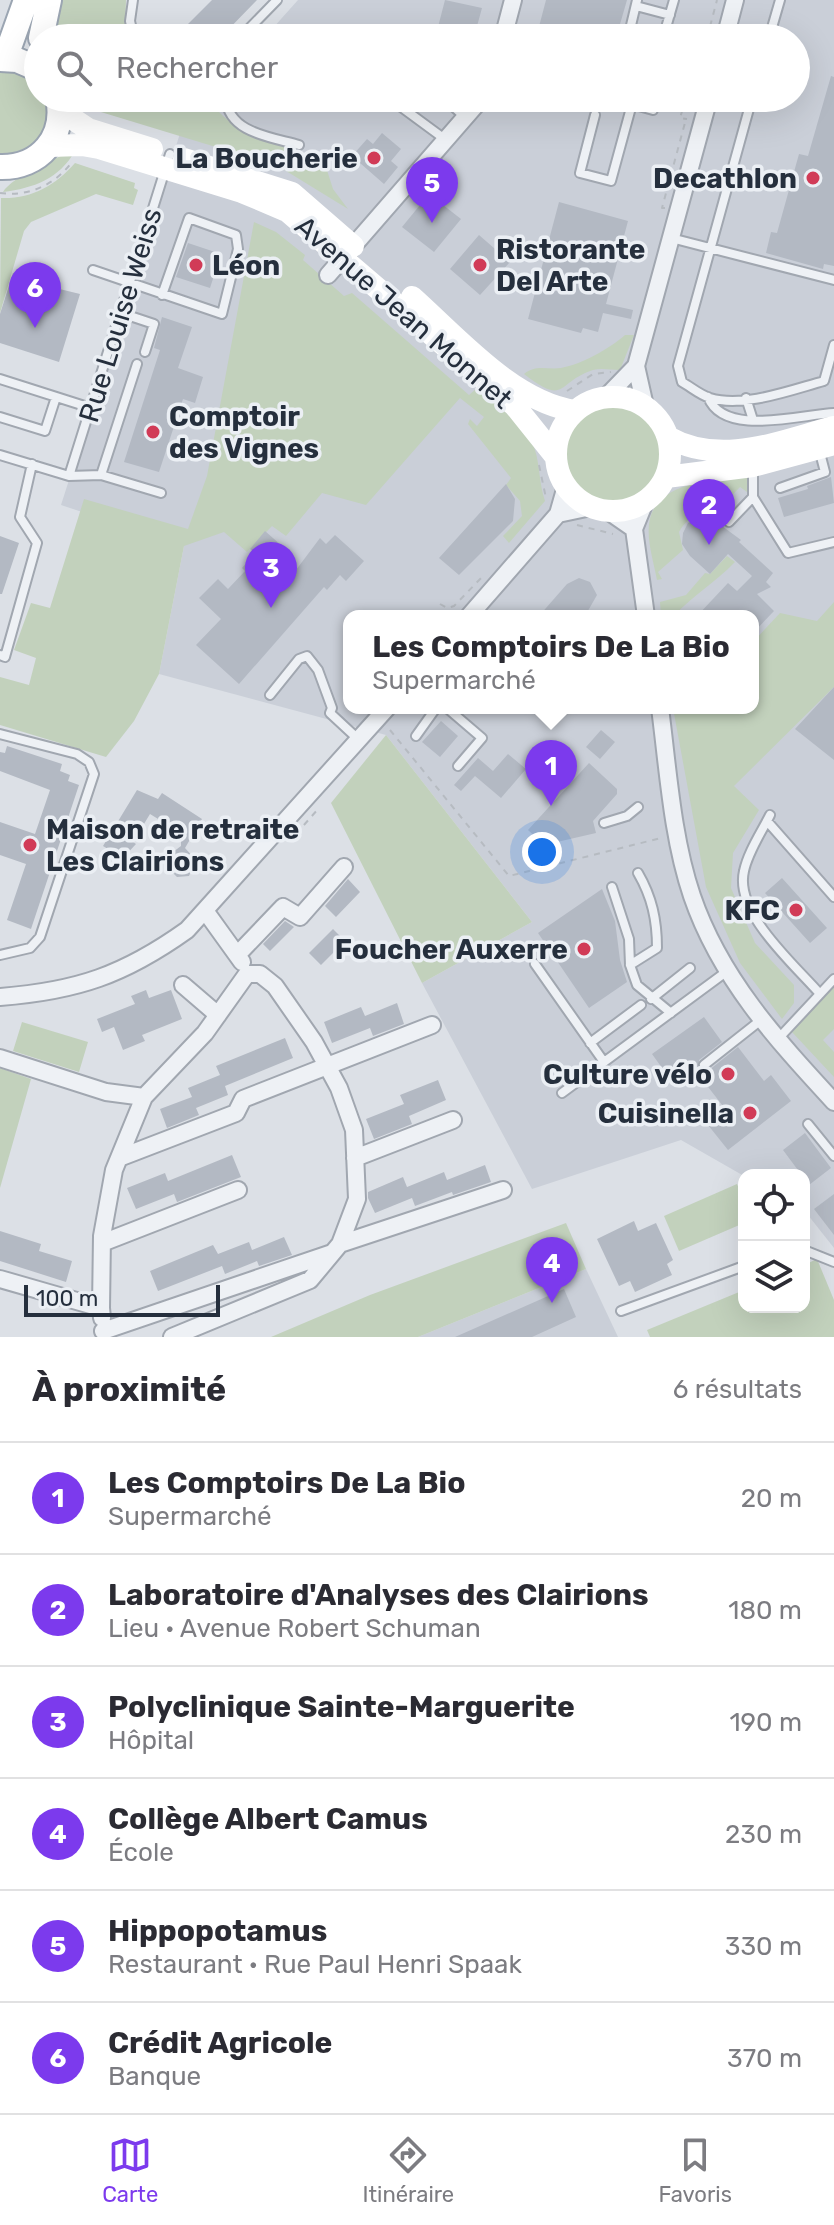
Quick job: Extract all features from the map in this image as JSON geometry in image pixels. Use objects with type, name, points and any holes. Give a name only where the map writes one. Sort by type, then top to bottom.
[{"type":"main road","points":[[24,65],[2,59],[26,0]]},
{"type":"main road","points":[[44,24],[49,0]]},
{"type":"main road","points":[[4,172],[39,157],[49,146],[60,124],[60,112]]},
{"type":"street","points":[[507,24],[513,0]]},
{"type":"street","points":[[729,24],[735,0]]},
{"type":"street","name":"Avenue Jean Monnet","points":[[69,112],[88,129],[168,162]]},
{"type":"street","points":[[328,275],[470,112]]},
{"type":"street","points":[[607,396],[628,370],[671,238],[705,112]]},
{"type":"street","name":"Avenue Jean Monnet","points":[[49,146],[82,145],[246,176],[292,193],[348,251],[515,406],[547,457]]},
{"type":"street","name":"Avenue Jean Monnet","points":[[348,251],[524,395],[554,408],[569,403]]},
{"type":"street","points":[[627,532],[645,502],[666,477],[670,464],[668,437],[661,423],[645,406],[628,370]]},
{"type":"street","points":[[645,406],[627,398],[607,396],[569,403],[558,440],[547,457],[566,486],[627,532],[645,610]]},
{"type":"street","points":[[668,437],[692,448],[724,453],[834,427]]},
{"type":"street","points":[[666,477],[753,466],[826,446]]},
{"type":"street","points":[[474,610],[558,513],[566,486]]},
{"type":"street","points":[[558,513],[627,510],[645,502]]},
{"type":"street","points":[[0,997],[59,992],[101,980],[159,950],[206,912],[382,714]]},
{"type":"street","points":[[661,714],[685,871],[706,932],[726,972],[761,1020],[834,1102]]},
{"type":"street","points":[[239,953],[283,907],[300,917],[344,867]]},
{"type":"street","points":[[206,912],[239,953],[247,974]]},
{"type":"street","points":[[247,974],[218,1015],[144,1097],[119,1158],[102,1243],[103,1334],[503,1190]]},
{"type":"street","points":[[172,1337],[310,1280],[336,1248],[357,1199],[354,1130],[339,1088],[275,986],[260,974],[247,974]]},
{"type":"street","points":[[183,985],[218,1015]]},
{"type":"street","points":[[119,1158],[236,1113],[243,1099],[432,1025]]},
{"type":"street","points":[[0,1058],[106,1092],[144,1097]]},
{"type":"street","points":[[355,1158],[453,1120]]},
{"type":"street","points":[[102,1243],[238,1190]]},
{"type":"street","points":[[0,1279],[101,1308]]},
{"type":"lane","points":[[131,24],[133,0]]},
{"type":"lane","points":[[254,24],[277,0]]},
{"type":"lane","points":[[667,24],[674,0]]},
{"type":"lane","points":[[773,24],[780,0]]},
{"type":"lane","points":[[631,24],[636,3],[670,15]]},
{"type":"lane","points":[[228,112],[241,127],[299,145]]},
{"type":"lane","points":[[408,112],[446,140]]},
{"type":"lane","points":[[460,112],[466,117]]},
{"type":"lane","points":[[595,115],[580,173],[611,181],[630,112]]},
{"type":"lane","points":[[748,112],[678,366],[682,382],[708,397],[732,401],[824,381],[834,345]]},
{"type":"lane","name":"Rue Louise Weiss","points":[[69,476],[168,162]]},
{"type":"lane","points":[[93,270],[162,295],[222,314],[238,249],[236,235],[189,218],[162,295]]},
{"type":"lane","points":[[671,238],[834,280]]},
{"type":"lane","points":[[121,313],[154,324],[145,352]]},
{"type":"lane","points":[[101,475],[137,364]]},
{"type":"lane","points":[[0,379],[91,408]]},
{"type":"lane","points":[[0,417],[45,431],[56,397]]},
{"type":"lane","points":[[708,397],[715,409],[735,419],[834,413]]},
{"type":"lane","points":[[746,398],[753,420]]},
{"type":"lane","points":[[780,488],[830,474],[826,446]]},
{"type":"lane","points":[[0,455],[69,476],[101,475],[161,493]]},
{"type":"lane","points":[[0,655],[5,657],[37,543],[20,517],[32,464]]},
{"type":"lane","points":[[753,466],[753,497],[788,553],[834,542]]},
{"type":"lane","points":[[729,522],[753,497]]},
{"type":"lane","points":[[270,695],[299,659],[307,656],[318,670],[332,708],[330,713],[359,740]]},
{"type":"lane","points":[[416,736],[432,714]]},
{"type":"lane","points":[[454,714],[482,738],[458,766]]},
{"type":"lane","points":[[0,734],[77,754],[89,762],[94,774],[40,937],[30,948],[0,955]]},
{"type":"lane","points":[[604,823],[627,816],[638,807]]},
{"type":"lane","points":[[820,994],[762,928],[744,893],[743,874],[748,857],[769,818],[834,897]]},
{"type":"lane","points":[[630,965],[657,948],[657,922],[649,893],[638,873]]},
{"type":"lane","points":[[612,887],[629,939],[630,965],[637,985],[671,1013]]},
{"type":"lane","points":[[535,964],[604,1062]]},
{"type":"lane","points":[[651,999],[690,968]]},
{"type":"lane","points":[[562,1093],[726,972]]},
{"type":"lane","points":[[777,1040],[834,979]]},
{"type":"lane","points":[[590,1043],[641,1005]]},
{"type":"lane","points":[[704,1065],[761,1020]]},
{"type":"lane","points":[[808,1124],[834,1156]]},
{"type":"lane","points":[[810,1252],[834,1262]]},
{"type":"lane","points":[[621,1311],[738,1268]]},
{"type":"path","points":[[711,24],[717,0]]},
{"type":"path","points":[[0,193],[13,195],[42,187],[73,161]]},
{"type":"path","points":[[569,403],[593,374],[628,370]]},
{"type":"path","points":[[547,457],[558,513],[588,530],[627,532]]},
{"type":"path","points":[[440,604],[447,608],[454,606],[487,572]]},
{"type":"path","points":[[389,728],[509,876],[667,837]]},
{"type":"path","points":[[296,834],[319,808]]},
{"type":"shaded area","points":[[298,0],[834,0],[834,1248],[810,1218],[810,1169],[738,1169],[738,1173],[681,1140],[532,1189],[422,983],[532,922],[386,735],[159,674],[184,546],[61,505],[184,121],[193,112],[810,112],[810,24],[277,24]]},
{"type":"shaded area","points":[[586,1269],[618,1337],[418,1337]]},
{"type":"green space","points":[[61,0],[126,0],[125,24],[54,24]]},
{"type":"green space","points":[[11,70],[24,76],[24,112],[49,112],[45,130],[31,145],[0,154],[0,71]]},
{"type":"green space","points":[[101,112],[219,112],[254,135],[325,164],[333,189],[348,209],[278,166]]},
{"type":"green space","points":[[75,151],[61,169],[45,180],[3,192],[25,174]]},
{"type":"green space","points":[[75,163],[135,183],[134,188],[138,190],[133,205],[96,194],[31,222],[24,231],[0,313],[1,198],[42,190]]},
{"type":"green space","points":[[254,222],[276,232],[305,255],[303,260],[344,296],[352,293],[469,395],[477,388],[510,416],[532,442],[545,501],[509,543],[503,536],[522,516],[520,501],[506,485],[511,478],[468,424],[470,419],[477,426],[484,417],[460,398],[366,505],[322,493],[286,536],[272,526],[247,552],[224,532],[184,546],[159,674],[134,721],[106,757],[0,725],[0,677],[29,685],[36,658],[14,650],[31,603],[50,608],[84,499],[188,529],[207,476]]},
{"type":"green space","points":[[625,335],[634,335],[620,370],[593,370],[555,390],[538,384],[524,374],[533,369],[561,368],[578,363],[603,351]]},
{"type":"green space","points":[[612,406],[630,410],[646,420],[656,436],[660,454],[656,472],[646,488],[630,498],[612,502],[594,498],[578,488],[568,472],[564,454],[568,436],[578,420],[594,410]]},
{"type":"green space","points":[[747,477],[747,492],[740,487],[716,512],[721,520],[702,515],[692,517],[683,526],[679,532],[683,550],[658,572],[662,579],[657,580],[649,525],[653,510],[662,499],[673,491],[703,482]]},
{"type":"green space","points":[[727,556],[735,562],[680,610],[661,610],[660,602],[686,595],[705,573],[710,574]]},
{"type":"green space","points":[[834,602],[834,687],[734,786],[759,810],[733,853],[731,888],[755,943],[794,985],[794,1003],[782,1019],[740,963],[706,887],[674,714],[759,714],[759,636],[780,613],[817,621]]},
{"type":"green space","points":[[386,735],[532,922],[422,983],[331,803]]},
{"type":"green space","points":[[834,985],[834,1029],[823,1040],[834,1052],[834,1077],[792,1032]]},
{"type":"green space","points":[[22,1022],[88,1042],[79,1072],[13,1051]]},
{"type":"green space","points":[[0,1068],[31,1079],[0,1188]]},
{"type":"green space","points":[[737,1184],[738,1186],[738,1226],[679,1251],[664,1216]]},
{"type":"green space","points":[[566,1223],[586,1269],[418,1337],[271,1337],[370,1295]]},
{"type":"green space","points":[[817,1259],[834,1300],[834,1337],[650,1337],[647,1330],[738,1292],[738,1313],[810,1313],[810,1262]]},
{"type":"building","points":[[212,0],[257,0],[234,24],[188,24]]},
{"type":"building","points":[[445,0],[482,8],[478,24],[439,24]]},
{"type":"building","points":[[546,0],[627,0],[620,24],[540,24]]},
{"type":"building","name":"Decathlon","points":[[831,76],[834,77],[834,266],[824,264],[823,269],[766,253],[771,232],[777,233],[799,154],[808,156]]},
{"type":"building","name":"La Boucherie","points":[[382,133],[401,149],[391,161],[398,167],[384,184],[352,156],[367,139],[373,144]]},
{"type":"building","points":[[429,194],[461,219],[434,252],[402,227]]},
{"type":"building","points":[[559,202],[628,221],[606,304],[633,310],[631,319],[603,313],[598,332],[583,328],[581,333],[528,319]]},
{"type":"building","name":"Ristorante Del Arte","points":[[479,235],[510,262],[480,295],[450,269]]},
{"type":"building","name":"Léon","points":[[188,243],[221,254],[210,288],[176,277]]},
{"type":"building","points":[[13,273],[32,279],[31,282],[80,294],[59,362],[0,343],[0,314]]},
{"type":"building","name":"Comptoir des Vignes","points":[[162,317],[192,327],[178,368],[203,377],[195,403],[183,399],[159,472],[124,462],[160,350],[154,348]]},
{"type":"building","points":[[831,477],[834,503],[784,517],[778,498],[808,489],[807,486]]},
{"type":"building","points":[[506,484],[515,499],[513,521],[459,575],[439,558]]},
{"type":"building","points":[[707,515],[741,540],[739,542],[773,573],[766,582],[771,587],[757,594],[774,611],[759,627],[759,610],[703,610],[728,583],[737,591],[752,576],[728,554],[710,574],[682,544],[688,523]]},
{"type":"building","points":[[265,531],[282,546],[277,552],[296,570],[320,538],[326,544],[335,535],[364,561],[346,581],[340,575],[327,590],[324,587],[239,684],[196,645],[221,619],[199,598],[218,579],[228,589],[245,571],[242,568],[255,553],[250,549]]},
{"type":"building","points":[[0,536],[19,543],[2,594],[0,594]]},
{"type":"building","points":[[579,578],[590,582],[597,595],[588,610],[544,610],[567,584]]},
{"type":"building","points":[[834,687],[834,760],[795,729]]},
{"type":"building","points":[[441,721],[458,736],[440,757],[422,742]]},
{"type":"building","points":[[601,730],[615,742],[600,759],[586,747]]},
{"type":"building","name":"Maison de retraite Les Clairions","points":[[7,746],[62,764],[60,771],[70,775],[68,781],[79,785],[31,929],[7,920],[26,864],[0,855],[0,822],[35,834],[50,790],[0,771],[0,752],[5,753]]},
{"type":"building","points":[[508,754],[526,769],[501,798],[475,776],[461,791],[454,785],[478,758],[493,771]]},
{"type":"building","points":[[589,763],[617,789],[617,794],[593,821],[596,833],[544,845],[528,830]]},
{"type":"building","points":[[137,790],[158,799],[162,793],[202,819],[185,848],[196,860],[189,876],[177,877],[168,868],[169,855],[181,846],[181,833],[150,814],[133,842],[136,844],[123,858],[103,846]]},
{"type":"building","name":"KFC","points":[[782,878],[827,928],[810,943],[765,893]]},
{"type":"building","points":[[348,879],[360,892],[336,917],[325,906]]},
{"type":"building","name":"Foucher Auxerre","points":[[602,889],[615,921],[620,960],[627,982],[589,1008],[538,933]]},
{"type":"building","points":[[285,921],[294,927],[270,951],[263,944]]},
{"type":"building","points":[[333,929],[345,941],[321,965],[309,953]]},
{"type":"building","points":[[146,990],[149,998],[171,990],[182,1019],[142,1035],[145,1041],[123,1050],[114,1027],[102,1032],[97,1019],[135,1004],[131,996]]},
{"type":"building","points":[[397,1003],[404,1024],[373,1036],[370,1028],[332,1043],[324,1022],[361,1007],[365,1016]]},
{"type":"building","points":[[704,1017],[722,1042],[699,1060],[699,1070],[708,1071],[738,1047],[764,1081],[771,1075],[791,1101],[728,1150],[708,1125],[726,1110],[691,1065],[670,1079],[652,1054]]},
{"type":"building","points":[[285,1038],[293,1058],[225,1086],[228,1095],[196,1108],[199,1115],[167,1128],[160,1109],[192,1097],[188,1088],[220,1075],[216,1066]]},
{"type":"building","points":[[438,1080],[446,1100],[409,1116],[412,1124],[374,1139],[366,1119],[404,1104],[400,1095]]},
{"type":"building","points":[[805,1133],[831,1168],[810,1184],[810,1169],[797,1169],[783,1150]]},
{"type":"building","points":[[232,1155],[241,1177],[177,1202],[174,1194],[136,1209],[127,1188],[165,1173],[168,1181]]},
{"type":"building","points":[[485,1165],[491,1182],[415,1206],[412,1198],[375,1213],[368,1198],[368,1192],[403,1177],[407,1187],[444,1172],[447,1180]]},
{"type":"building","points":[[834,1194],[834,1235],[814,1209]]},
{"type":"building","points":[[634,1221],[638,1231],[656,1223],[673,1260],[667,1264],[672,1275],[635,1292],[630,1281],[619,1286],[597,1239]]},
{"type":"building","points":[[0,1231],[41,1244],[39,1251],[72,1261],[66,1282],[0,1261]]},
{"type":"building","points":[[284,1237],[292,1255],[259,1266],[257,1261],[225,1274],[222,1266],[158,1291],[150,1271],[213,1245],[218,1254],[249,1242],[252,1250]]},
{"type":"building","points":[[564,1289],[576,1317],[532,1337],[455,1337]]},
{"type":"place","name":"La Boucherie","points":[[374,158]]},
{"type":"place","name":"Decathlon","points":[[813,178]]},
{"type":"place","name":"Hippopotamus","points":[[432,223]]},
{"type":"place","name":"Léon","points":[[196,265]]},
{"type":"place","name":"Ristorante Del Arte","points":[[480,265]]},
{"type":"place","name":"Crédit Agricole","points":[[35,328]]},
{"type":"place","name":"Comptoir des Vignes","points":[[153,432]]},
{"type":"place","name":"Laboratoire d'Analyses des Clairions","points":[[709,545]]},
{"type":"place","name":"Polyclinique Sainte-Marguerite","points":[[271,608]]},
{"type":"place","name":"Les Comptoirs De La Bio","points":[[551,806]]},
{"type":"place","name":"Maison de retraite Les Clairions","points":[[30,845]]},
{"type":"place","name":"KFC","points":[[796,910]]},
{"type":"place","name":"Foucher Auxerre","points":[[584,949]]},
{"type":"place","name":"Culture vélo","points":[[728,1074]]},
{"type":"place","name":"Cuisinella","points":[[750,1113]]},
{"type":"place","name":"Collège Albert Camus","points":[[552,1303]]}]
